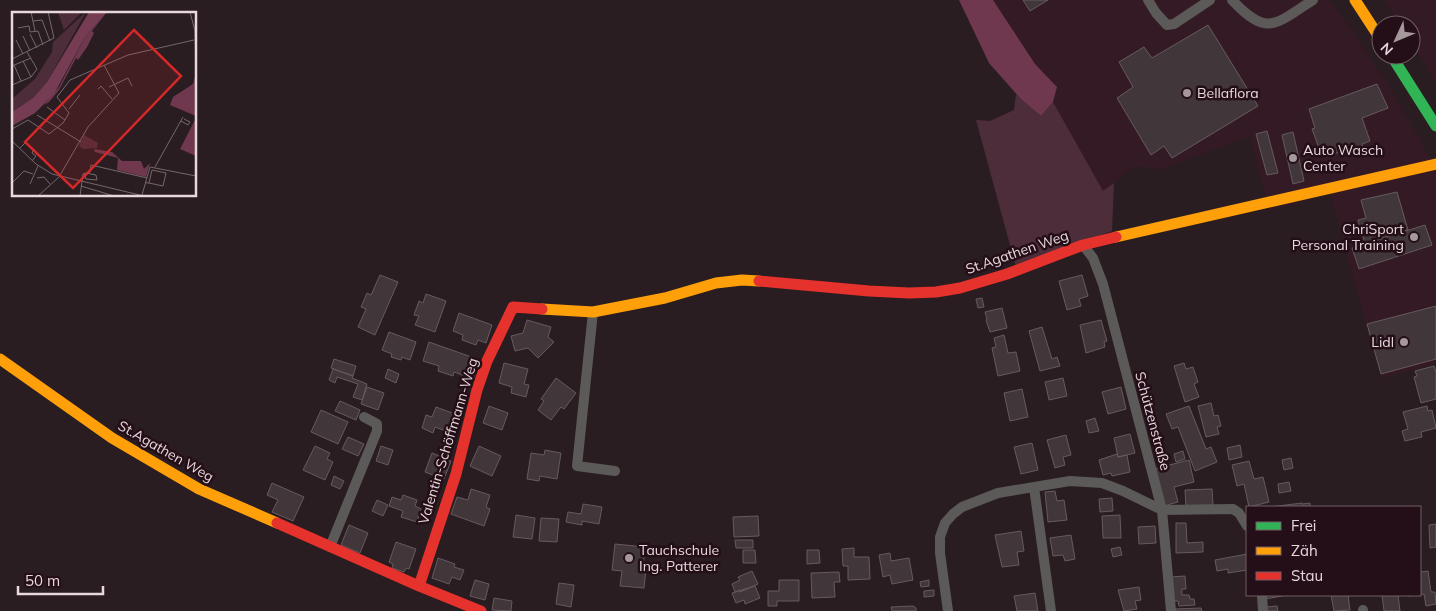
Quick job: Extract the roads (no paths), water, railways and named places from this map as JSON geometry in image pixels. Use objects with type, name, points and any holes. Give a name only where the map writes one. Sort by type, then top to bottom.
[{"type":"street","points":[[1148,0],[1167,25],[1174,24],[1210,0]]},
{"type":"street","points":[[1232,0],[1246,14],[1258,22],[1267,24],[1279,21],[1313,0]]},
{"type":"street","points":[[1355,0],[1371,25]]},
{"type":"street","points":[[1397,65],[1436,126]]},
{"type":"street","name":"St.Agathen Weg","points":[[513,307],[594,312],[665,298],[716,283],[742,280],[869,291],[936,292],[960,288],[1007,274],[1083,245],[1436,164]]},
{"type":"street","name":"Schützenstraße","points":[[1083,245],[1092,258],[1103,284],[1162,510],[1171,611]]},
{"type":"street","name":"Valentin-Schöffmann-Weg","points":[[418,586],[456,474],[477,390],[487,361],[513,307]]},
{"type":"street","points":[[594,312],[577,466],[615,472]]},
{"type":"street","name":"St.Agathen Weg","points":[[0,359],[112,438],[199,489],[418,586],[481,611]]},
{"type":"street","points":[[330,547],[377,431],[377,424],[364,417]]},
{"type":"street","points":[[948,611],[940,553],[940,537],[945,523],[962,507],[998,493],[1070,480],[1102,484],[1123,491],[1162,510],[1234,509],[1246,524]]},
{"type":"street","points":[[1034,487],[1051,611]]},
{"type":"street","points":[[1262,596],[1263,611]]},
{"type":"place","name":"Bellaflora","points":[[1187,93]]},
{"type":"place","name":"Auto Wasch Center","points":[[1293,158]]},
{"type":"place","name":"ChriSport Personal Training","points":[[1414,237]]},
{"type":"place","name":"Lidl","points":[[1404,342]]},
{"type":"place","name":"Tauchschule Ing. Patterer","points":[[629,558]]}]
